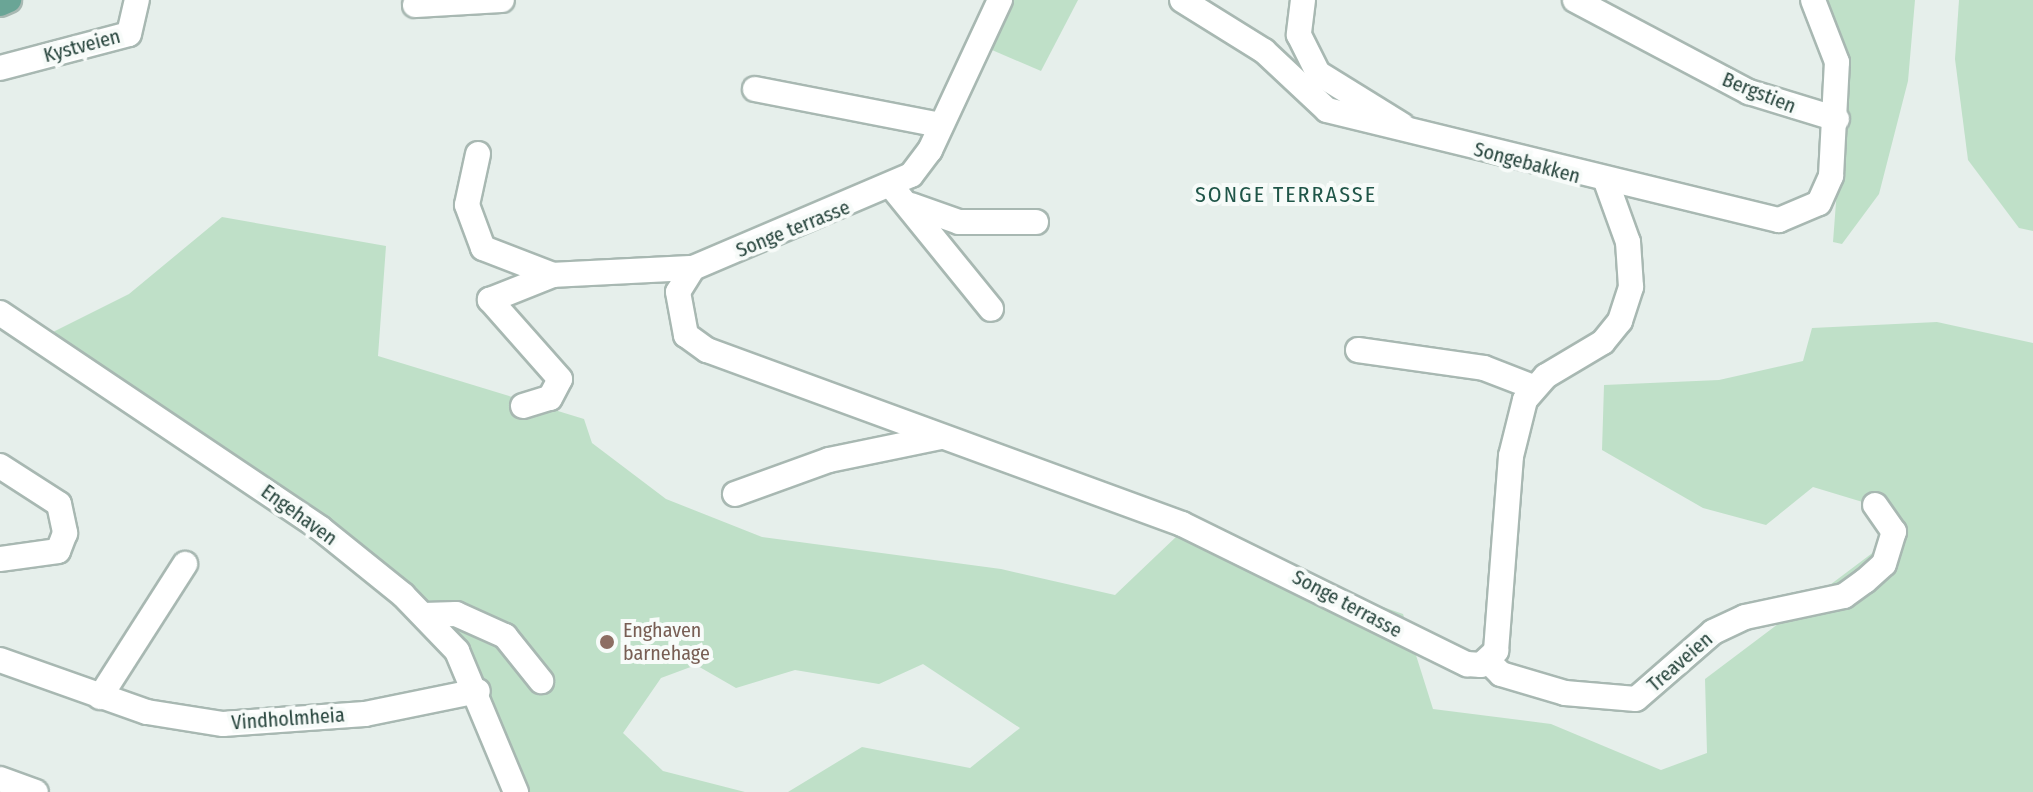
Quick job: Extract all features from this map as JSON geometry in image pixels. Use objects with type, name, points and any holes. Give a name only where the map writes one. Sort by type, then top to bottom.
[{"type":"main road","points":[[0,4],[9,0]]},
{"type":"street","name":"Kystveien","points":[[0,68],[129,34],[137,0]]},
{"type":"street","points":[[415,5],[502,0]]},
{"type":"street","name":"Songe terrasse","points":[[478,154],[467,205],[483,248],[553,275],[693,268],[898,195],[922,162],[1000,0]]},
{"type":"street","name":"Songebakken","points":[[1182,0],[1264,51],[1327,110],[1730,214],[1793,219],[1829,187],[1837,119]]},
{"type":"street","points":[[1303,0],[1299,35],[1318,73],[1407,131]]},
{"type":"street","name":"Bergstien","points":[[1575,0],[1749,92],[1837,119]]},
{"type":"street","points":[[1813,0],[1837,62],[1837,119]]},
{"type":"street","points":[[755,89],[941,125]]},
{"type":"street","points":[[1488,661],[1496,651],[1511,456],[1533,387],[1603,342],[1620,321],[1632,268],[1607,184]]},
{"type":"street","points":[[898,195],[959,222],[1036,222]]},
{"type":"street","points":[[898,195],[991,309]]},
{"type":"street","name":"Songe terrasse","points":[[693,268],[676,310],[696,344],[1182,524],[1467,664],[1488,661]]},
{"type":"street","points":[[523,406],[550,398],[560,379],[490,300],[553,275]]},
{"type":"street","name":"Engehaven","points":[[4,324],[320,528],[424,615],[457,651],[478,691],[516,792]]},
{"type":"street","points":[[1358,350],[1484,368],[1533,387]]},
{"type":"street","points":[[735,494],[829,460],[943,437]]},
{"type":"street","points":[[0,466],[59,504],[65,533],[58,551],[0,559]]},
{"type":"street","name":"Treaveien","points":[[1488,661],[1501,674],[1565,693],[1636,699],[1713,632],[1783,608],[1844,596],[1884,564],[1894,532],[1875,505]]},
{"type":"street","points":[[100,697],[185,564]]},
{"type":"street","points":[[424,615],[456,614],[505,636],[541,681]]},
{"type":"street","name":"Vindholmheia","points":[[0,660],[100,697],[223,724],[365,714],[478,691]]},
{"type":"street","points":[[0,779],[36,792]]},
{"type":"green space","points":[[1010,0],[1078,0],[1041,71],[992,50]]},
{"type":"green space","points":[[1825,0],[1915,0],[1908,81],[1879,194],[1842,244],[1833,242],[1842,123]]},
{"type":"green space","points":[[1959,0],[2033,0],[2033,231],[2019,228],[1968,160],[1955,59]]},
{"type":"green space","points":[[222,217],[386,246],[378,356],[584,419],[592,443],[666,499],[762,537],[1001,569],[1115,595],[1178,535],[1403,614],[1433,709],[1551,724],[1661,770],[1707,753],[1705,679],[1879,548],[1889,510],[1813,487],[1766,525],[1703,508],[1602,450],[1604,385],[1719,380],[1803,361],[1812,328],[1937,322],[2033,343],[2033,792],[788,792],[862,747],[970,768],[1020,728],[923,664],[879,684],[795,670],[736,688],[696,665],[661,678],[623,733],[663,771],[745,792],[508,792],[446,646],[411,597],[51,333],[129,294]]},
{"type":"place","name":"Enghaven barnehage","points":[[607,642]]},
{"type":"district","name":"SONGE TERRASSE","points":[[1286,195]]}]
